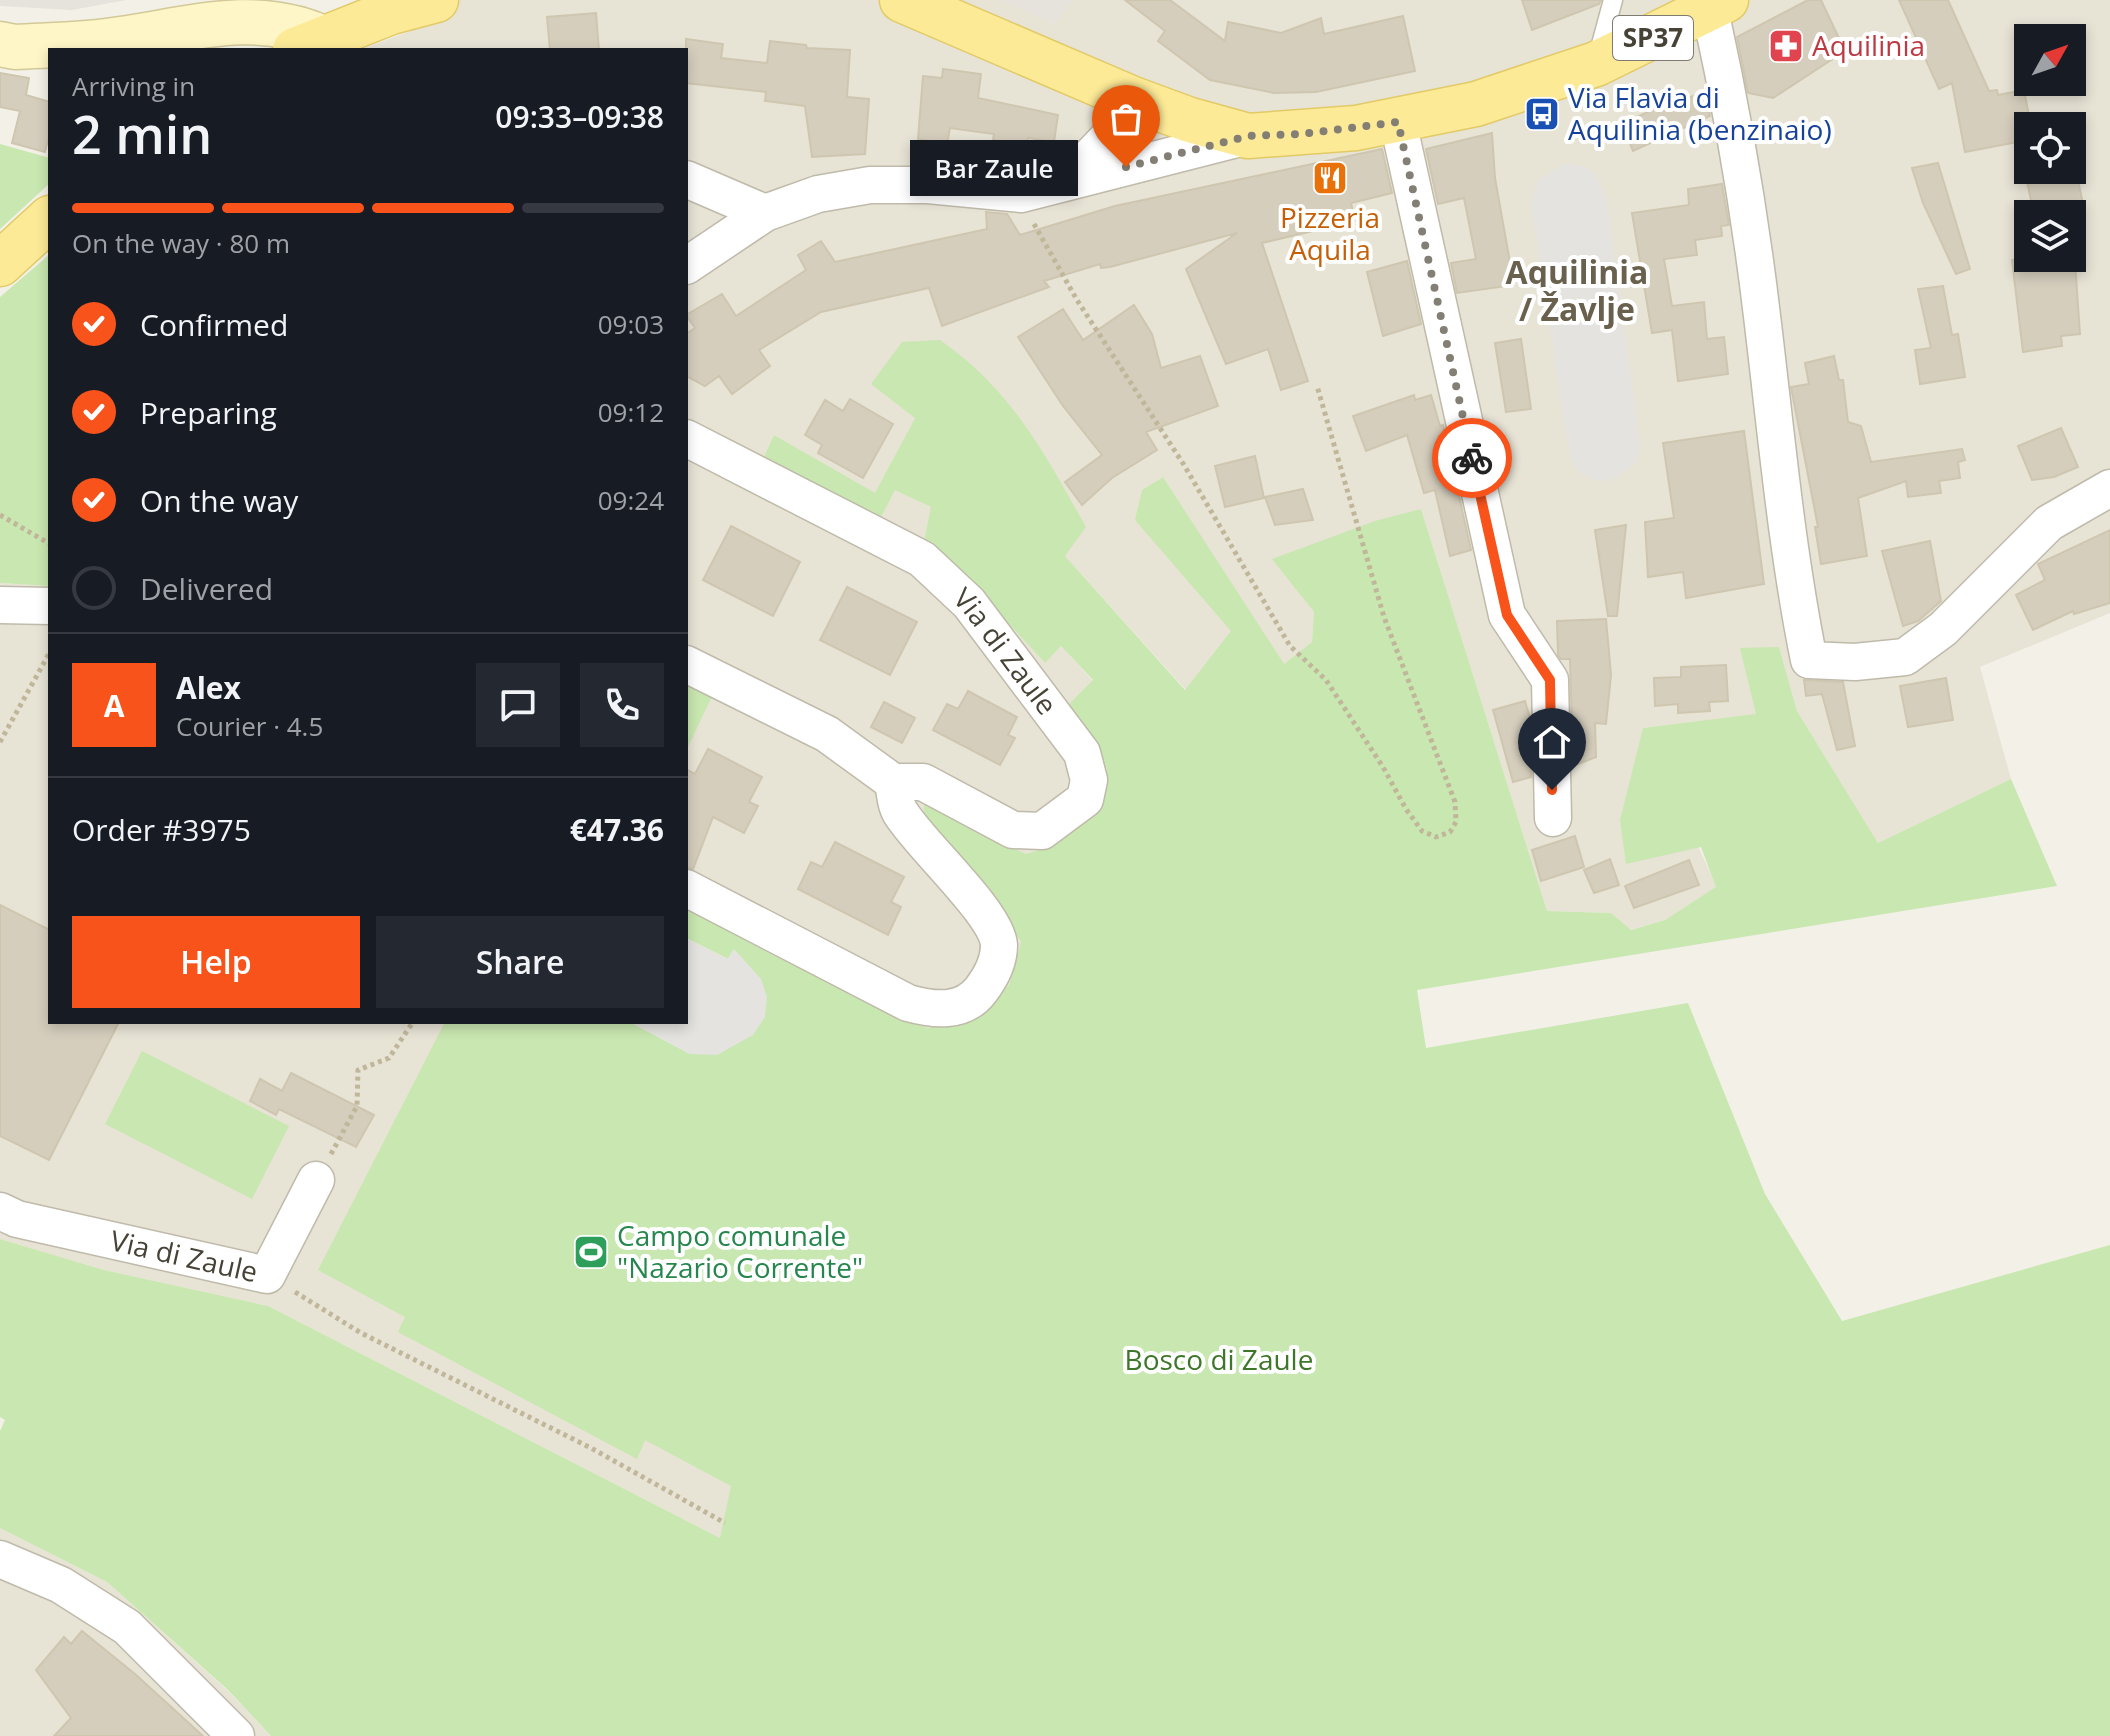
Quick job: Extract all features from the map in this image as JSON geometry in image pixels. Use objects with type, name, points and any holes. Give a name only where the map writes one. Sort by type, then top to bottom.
[{"type":"main road","points":[[308,44],[436,0]]},
{"type":"main road","name":"SP37","points":[[902,0],[1133,99],[1190,120],[1248,136],[1301,134],[1398,122],[1476,104],[1596,64],[1718,5]]},
{"type":"main road","points":[[0,264],[48,220]]},
{"type":"street","points":[[1718,5],[1722,65],[1762,315],[1769,397],[1809,660],[1855,662],[1905,657],[1943,629],[2049,523],[2110,488]]},
{"type":"street","points":[[0,44],[15,47],[117,40],[242,20],[294,26],[308,44]]},
{"type":"street","points":[[1064,183],[1122,123],[1133,99]]},
{"type":"street","points":[[1398,122],[1507,615],[1550,680],[1553,818]]},
{"type":"street","points":[[688,265],[765,213],[818,194],[870,185],[928,185],[1021,194],[1248,136]]},
{"type":"street","points":[[688,180],[765,213]]},
{"type":"street","name":"Via di Zaule","points":[[688,439],[922,559],[969,603],[1082,753],[1089,780],[1085,799],[1042,831],[1013,830],[923,782],[893,782],[827,734],[688,665]]},
{"type":"street","points":[[0,605],[48,606]]},
{"type":"street","points":[[688,889],[908,1003],[935,1010],[960,1006],[979,993],[995,968],[999,942],[984,913],[898,810],[893,782]]},
{"type":"street","name":"Via di Zaule","points":[[0,1211],[17,1219],[267,1275],[316,1180]]},
{"type":"street","points":[[0,1559],[61,1585],[127,1627],[236,1736]]},
{"type":"lane","points":[[1596,64],[1613,0]]},
{"type":"path","points":[[1021,194],[1042,240],[1077,300],[1184,465],[1290,646],[1326,680],[1383,767],[1406,809],[1422,831],[1436,837],[1450,832],[1456,822],[1455,802],[1384,617],[1317,386]]},
{"type":"path","points":[[0,515],[48,543]]},
{"type":"path","points":[[0,742],[48,656]]},
{"type":"path","points":[[316,1180],[357,1106],[358,1070],[389,1058],[412,1024]]},
{"type":"path","points":[[267,1275],[361,1333],[591,1448],[725,1523]]},
{"type":"shaded area","points":[[0,0],[126,0],[72,10],[0,6]]},
{"type":"shaded area","points":[[441,0],[1002,0],[1054,24],[1073,0],[2110,0],[2110,613],[1980,667],[2011,779],[1878,843],[1797,711],[1779,647],[1756,715],[1643,728],[1717,887],[1665,920],[1630,930],[1611,913],[1547,911],[1421,509],[1273,559],[1314,612],[1312,642],[1283,665],[1163,477],[1142,490],[1136,520],[1232,631],[1186,690],[1065,556],[915,418],[875,494],[774,435],[763,459],[880,519],[895,489],[931,507],[1007,622],[1044,662],[1061,646],[1093,681],[1068,705],[1107,769],[1097,809],[1055,845],[1026,854],[925,803],[1021,943],[1009,985],[971,1019],[927,1028],[688,910],[688,48],[364,48],[443,19]]},
{"type":"shaded area","points":[[1002,0],[1074,0],[1054,24]]},
{"type":"shaded area","points":[[1566,163],[1586,167],[1596,175],[1606,197],[1640,446],[1637,462],[1612,480],[1597,481],[1584,475],[1574,466],[1569,452],[1531,202],[1538,180]]},
{"type":"shaded area","points":[[0,583],[48,586],[48,1024],[462,1024],[732,1487],[720,1538],[268,1306],[104,1270],[0,1239]]},
{"type":"shaded area","points":[[688,939],[728,959],[734,949],[761,979],[767,997],[765,1017],[753,1035],[717,1055],[690,1054],[634,1024],[688,1024]]},
{"type":"shaded area","points":[[0,1528],[107,1582],[228,1691],[271,1736],[0,1736]]},
{"type":"green space","points":[[0,144],[48,157],[48,185],[0,229]]},
{"type":"green space","points":[[48,256],[48,586],[0,583],[0,297]]},
{"type":"green space","name":"Bosco di Zaule","points":[[940,340],[965,359],[1007,402],[1040,448],[1086,527],[1065,556],[1185,690],[1231,631],[1135,520],[1142,490],[1163,477],[1284,664],[1312,642],[1314,612],[1272,559],[1375,521],[1421,509],[1547,911],[1611,913],[1631,930],[1665,920],[1716,887],[1701,847],[1626,864],[1620,820],[1643,728],[1756,714],[1740,648],[1779,647],[1797,711],[1878,843],[2011,779],[2057,886],[1417,990],[1426,1048],[1688,1003],[1765,1194],[1842,1321],[2110,1245],[2110,1736],[271,1736],[228,1690],[107,1582],[0,1528],[0,1431],[5,1420],[0,1417],[0,1239],[104,1270],[268,1306],[720,1538],[731,1486],[645,1440],[637,1459],[398,1332],[405,1317],[318,1270],[444,1024],[634,1024],[690,1054],[733,950],[728,959],[688,939],[688,910],[927,1028],[971,1019],[1009,985],[1021,942],[994,904],[924,824],[924,803],[1026,854],[1055,845],[1097,809],[1107,769],[1068,705],[1093,680],[1061,646],[1045,663],[1007,622],[923,547],[931,507],[895,490],[880,519],[763,459],[774,435],[875,493],[915,418],[871,384],[902,342]]},
{"type":"green space","points":[[688,678],[714,692],[688,747]]},
{"type":"green space","points":[[142,1051],[289,1126],[252,1199],[105,1124]]},
{"type":"building","points":[[1125,0],[1170,0],[1225,41],[1228,22],[1281,33],[1321,18],[1324,34],[1403,16],[1415,71],[1316,92],[1274,93],[1210,80],[1158,41],[1165,31]]},
{"type":"building","points":[[1522,0],[1601,0],[1599,4],[1532,30]]},
{"type":"building","name":"Aquilinia","points":[[1808,0],[1821,0],[1845,51],[1773,98],[1748,93],[1737,37]]},
{"type":"building","points":[[1899,0],[1948,0],[1989,91],[1997,90],[1998,95],[2014,92],[2014,96],[2025,96],[2028,112],[2014,112],[2014,143],[1965,152],[1952,83],[1939,89]]},
{"type":"building","points":[[596,13],[599,48],[550,48],[547,17]]},
{"type":"building","points":[[686,39],[723,44],[721,58],[767,63],[770,41],[806,45],[807,48],[850,50],[847,97],[869,99],[865,154],[812,157],[805,106],[765,101],[766,92],[688,83]]},
{"type":"building","points":[[943,69],[981,74],[978,98],[1058,115],[1054,142],[1028,138],[1027,144],[993,140],[994,134],[950,128],[947,144],[918,139],[923,76],[942,78]]},
{"type":"building","points":[[0,73],[29,78],[26,95],[48,101],[45,152],[12,143],[20,111],[0,107]]},
{"type":"building","points":[[1705,91],[1710,116],[1633,151],[1622,124],[1684,95],[1686,99]]},
{"type":"building","points":[[1492,133],[1495,178],[1514,285],[1457,293],[1451,263],[1476,259],[1464,198],[1438,204],[1426,149]]},
{"type":"building","points":[[1382,149],[1392,193],[1351,203],[1355,221],[1262,243],[1308,381],[1281,390],[1268,349],[1226,364],[1186,269],[1237,233],[1110,267],[1101,268],[1100,264],[1044,281],[1049,287],[942,326],[929,288],[821,312],[759,350],[770,366],[732,394],[719,376],[705,386],[688,377],[688,333],[695,328],[688,314],[722,294],[736,316],[806,270],[798,255],[821,241],[835,262],[987,229],[986,212],[1007,214],[1020,235],[1115,206]]},
{"type":"building","points":[[1938,163],[1970,269],[1956,274],[1923,203],[1912,168]]},
{"type":"building","points":[[1722,184],[1729,225],[1721,226],[1722,236],[1695,240],[1697,255],[1664,259],[1672,306],[1704,302],[1707,339],[1724,337],[1728,374],[1678,381],[1672,330],[1652,333],[1632,213],[1689,205],[1688,189]]},
{"type":"building","points":[[2028,184],[2079,184],[2082,200],[2031,200]]},
{"type":"building","points":[[2012,260],[2014,272],[2076,272],[2080,334],[2061,336],[2062,346],[2023,352]]},
{"type":"building","points":[[1407,261],[1421,324],[1383,336],[1367,272]]},
{"type":"building","points":[[1943,286],[1952,335],[1958,334],[1965,377],[1920,384],[1915,350],[1931,348],[1918,289]]},
{"type":"building","points":[[1134,305],[1152,334],[1161,368],[1200,356],[1218,406],[1146,432],[1157,450],[1112,478],[1082,505],[1065,482],[1102,455],[1063,406],[1018,337],[1063,309],[1083,340]]},
{"type":"building","points":[[1521,339],[1531,409],[1506,412],[1495,343]]},
{"type":"building","points":[[1834,356],[1839,380],[1843,380],[1848,422],[1861,426],[1871,462],[1962,449],[1965,460],[1958,462],[1960,478],[1939,481],[1941,493],[1908,497],[1906,481],[1858,498],[1867,556],[1821,564],[1815,527],[1818,527],[1791,387],[1809,384],[1805,363]]},
{"type":"building","points":[[1414,395],[1415,400],[1431,395],[1440,426],[1443,425],[1471,550],[1450,556],[1435,490],[1424,493],[1407,435],[1366,451],[1353,416]]},
{"type":"building","points":[[850,399],[893,424],[863,478],[818,453],[822,445],[805,435],[825,400],[843,411]]},
{"type":"building","points":[[2061,428],[2078,467],[2054,477],[2032,480],[2018,446]]},
{"type":"building","points":[[1744,431],[1764,584],[1686,598],[1683,572],[1648,577],[1645,522],[1674,518],[1663,443]]},
{"type":"building","points":[[1255,456],[1264,498],[1225,507],[1215,466]]},
{"type":"building","points":[[1303,489],[1313,520],[1275,525],[1265,497]]},
{"type":"building","points":[[1626,525],[1617,616],[1608,616],[1595,530]]},
{"type":"building","points":[[731,526],[800,562],[773,616],[703,580]]},
{"type":"building","points":[[2110,530],[2110,603],[2074,614],[2073,611],[2033,630],[2016,595],[2045,580],[2038,564]]},
{"type":"building","points":[[1930,541],[1941,601],[1918,621],[1903,626],[1882,551]]},
{"type":"building","points":[[847,587],[917,622],[890,675],[820,640]]},
{"type":"building","points":[[1606,619],[1611,675],[1606,724],[1595,723],[1596,757],[1573,766],[1570,659],[1561,659],[1558,655],[1557,621]]},
{"type":"building","points":[[1726,665],[1728,701],[1709,702],[1710,711],[1678,713],[1678,704],[1655,706],[1654,678],[1681,677],[1681,667]]},
{"type":"building","points":[[1946,678],[1953,720],[1908,727],[1900,686]]},
{"type":"building","points":[[1804,680],[1843,682],[1855,746],[1837,750],[1822,694],[1806,696]]},
{"type":"building","points":[[968,691],[1017,717],[1008,735],[1015,738],[1000,765],[933,730],[947,704],[958,709]]},
{"type":"building","points":[[1525,701],[1530,718],[1531,777],[1513,782],[1493,710]]},
{"type":"building","points":[[884,702],[915,718],[902,743],[871,727]]},
{"type":"building","points":[[708,749],[762,777],[749,802],[758,806],[744,833],[713,817],[693,869],[688,868],[688,770],[695,774]]},
{"type":"building","points":[[1575,836],[1584,867],[1541,881],[1532,850]]},
{"type":"building","points":[[835,842],[904,877],[891,902],[901,907],[888,935],[798,889],[811,862],[822,867]]},
{"type":"building","points":[[1610,859],[1619,885],[1594,893],[1584,870]]},
{"type":"building","points":[[1689,860],[1699,885],[1634,908],[1625,886]]},
{"type":"building","points":[[0,905],[48,929],[48,1024],[118,1024],[49,1160],[0,1136]]},
{"type":"building","points":[[291,1073],[374,1115],[356,1147],[279,1109],[276,1115],[250,1101],[260,1079],[282,1091]]},
{"type":"building","points":[[82,1631],[203,1736],[54,1736],[71,1718],[36,1670],[64,1637],[71,1644]]},
{"type":"way so far","points":[[1126,167],[1248,136],[1301,134],[1398,122],[1472,458]]},
{"type":"place","name":"Aquilinia","points":[[1786,46]]},
{"type":"place","name":"Via Flavia di Aquilinia (benzinaio)","points":[[1542,114]]},
{"type":"place","name":"Bar Zaule","points":[[1126,167]]},
{"type":"place","name":"Pizzeria Aquila","points":[[1330,178]]},
{"type":"place","name":"Campo comunale \"Nazario Corrente\"","points":[[591,1252]]},
{"type":"district","name":"Aquilinia / Žavlje","points":[[1577,292]]},
{"type":"route","points":[[1472,458],[1507,615],[1550,680],[1552,790]]}]
